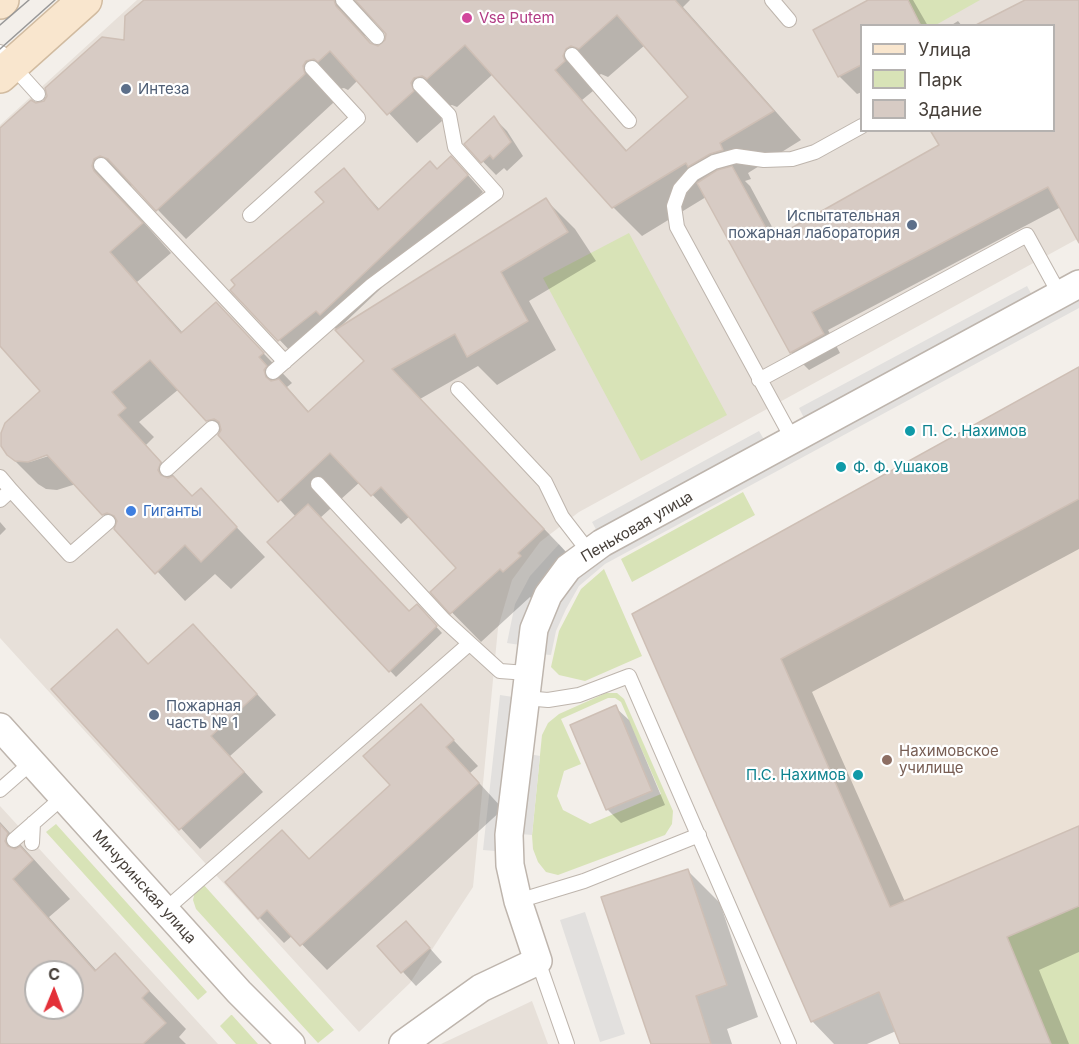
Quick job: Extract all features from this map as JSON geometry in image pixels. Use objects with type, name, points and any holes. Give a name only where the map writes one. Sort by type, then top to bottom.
[{"type":"main road","points":[[3,67],[85,0]]},
{"type":"street","name":"Пеньковая улица","points":[[538,961],[518,901],[510,865],[509,835],[534,629],[548,595],[568,568],[602,543],[1070,290]]},
{"type":"street","name":"Мичуринская улица","points":[[0,727],[239,992],[291,1044]]},
{"type":"street","points":[[403,1044],[481,988],[538,961]]},
{"type":"lane","points":[[343,0],[377,37]]},
{"type":"lane","points":[[772,0],[789,20]]},
{"type":"lane","points":[[572,56],[628,120]]},
{"type":"lane","points":[[3,67],[38,94]]},
{"type":"lane","points":[[250,215],[358,118],[312,68]]},
{"type":"lane","points":[[273,372],[372,285],[496,193],[454,147],[449,115],[420,85]]},
{"type":"lane","points":[[793,440],[677,227],[674,206],[680,189],[693,174],[714,162],[736,156],[764,160],[792,159],[815,152],[860,127]]},
{"type":"lane","points":[[101,165],[285,362]]},
{"type":"lane","points":[[759,380],[1028,235],[1070,290]]},
{"type":"lane","points":[[458,389],[545,482],[562,517],[589,552]]},
{"type":"lane","points":[[167,469],[212,428]]},
{"type":"lane","points":[[0,477],[70,555],[108,522]]},
{"type":"lane","points":[[318,484],[444,620],[500,671],[548,700],[579,695],[629,676],[789,1044]]},
{"type":"lane","points":[[0,500],[11,490]]},
{"type":"lane","points":[[165,910],[469,644]]},
{"type":"lane","points":[[0,790],[32,762]]},
{"type":"lane","points":[[14,840],[63,797]]},
{"type":"lane","points":[[32,843],[33,823]]},
{"type":"lane","points":[[518,901],[584,881],[699,835]]},
{"type":"lane","points":[[538,961],[567,1044]]},
{"type":"shaded area","points":[[137,0],[1079,0],[1079,238],[579,512],[540,542],[512,580],[498,628],[473,887],[410,983],[359,1032],[0,638],[0,125]]},
{"type":"shaded area","points":[[1027,286],[1033,297],[805,420],[799,408]]},
{"type":"shaded area","points":[[1079,293],[1079,308],[605,564],[579,586],[556,631],[551,655],[538,654],[556,601],[599,553]]},
{"type":"shaded area","name":"Нахимовское училище","points":[[1079,367],[1079,906],[1008,937],[1051,1044],[900,1044],[879,992],[811,1022],[632,614]]},
{"type":"shaded area","points":[[759,431],[766,443],[599,535],[592,522]]},
{"type":"shaded area","points":[[559,544],[568,555],[540,583],[527,608],[520,645],[507,643],[515,604],[530,576]]},
{"type":"shaded area","points":[[500,695],[513,697],[495,851],[483,850]]},
{"type":"shaded area","points":[[529,754],[540,756],[532,835],[521,834]]},
{"type":"shaded area","points":[[0,806],[218,1044],[0,1044]]},
{"type":"shaded area","points":[[585,912],[625,1034],[600,1042],[560,920]]},
{"type":"shaded area","points":[[532,1001],[548,1044],[441,1044]]},
{"type":"green space","points":[[908,0],[980,0],[938,24],[920,24]]},
{"type":"green space","points":[[629,233],[727,415],[641,461],[543,278]]},
{"type":"green space","points":[[743,492],[755,515],[632,582],[621,559]]},
{"type":"green space","points":[[604,569],[642,656],[585,681],[559,675],[551,667],[559,631],[581,589]]},
{"type":"green space","points":[[606,693],[617,693],[624,699],[673,811],[672,824],[665,835],[558,875],[546,872],[538,862],[533,849],[532,835],[542,735],[548,723],[559,714]],"holes":[[[608,698],[615,698],[621,702],[661,794],[590,824],[563,810],[557,796],[564,771],[581,764],[561,719]]]},
{"type":"green space","points":[[56,824],[207,992],[198,1000],[46,832]]},
{"type":"green space","points":[[203,884],[334,1030],[318,1043],[196,909],[193,900],[195,891]]},
{"type":"green space","points":[[1079,906],[1079,1044],[1051,1044],[1007,937]]},
{"type":"green space","points":[[231,1015],[258,1044],[236,1044],[220,1026]]},
{"type":"building","points":[[144,0],[334,0],[336,6],[370,43],[378,46],[385,40],[386,34],[355,0],[675,0],[774,111],[720,143],[723,150],[710,154],[688,167],[686,163],[612,208],[465,45],[427,79],[422,76],[414,78],[411,83],[414,91],[387,115],[330,51],[318,62],[314,59],[306,61],[303,66],[305,74],[156,211],[108,159],[100,156],[94,159],[92,166],[94,171],[143,223],[110,252],[181,333],[216,302],[264,353],[259,357],[267,366],[264,370],[266,377],[271,381],[279,379],[308,412],[364,361],[335,330],[546,198],[568,232],[501,272],[528,321],[467,357],[455,334],[392,369],[544,529],[518,553],[521,556],[503,572],[500,569],[450,614],[430,592],[456,568],[381,487],[371,496],[330,453],[278,502],[218,435],[221,430],[219,422],[214,419],[206,421],[150,360],[112,392],[126,408],[118,415],[161,462],[158,470],[161,475],[168,478],[173,476],[192,496],[201,488],[237,527],[201,562],[185,545],[155,574],[114,529],[117,521],[114,516],[107,513],[102,515],[47,455],[28,462],[15,461],[1,446],[1,433],[5,423],[40,391],[0,346],[0,128],[31,100],[36,103],[44,101],[47,96],[45,88],[102,37],[124,40],[125,16]],"holes":[[[617,15],[688,97],[626,151],[555,70],[565,61],[563,56],[566,49],[571,46],[579,49]]]},
{"type":"building","points":[[868,0],[908,0],[920,24],[860,24],[860,66],[838,77],[813,30]]},
{"type":"building","points":[[1025,0],[1079,0],[1079,243],[1048,187],[812,312],[824,334],[790,353],[697,183],[717,170],[732,166],[772,239],[939,145],[931,132],[1055,132],[1055,24],[978,24]]},
{"type":"building","points":[[494,116],[511,142],[493,159],[490,155],[481,163],[464,144]]},
{"type":"building","points":[[451,156],[468,175],[320,315],[316,311],[278,341],[230,290],[235,285],[231,280],[324,202],[315,192],[344,168],[378,210],[430,161],[437,169]]},
{"type":"building","name":"Нахимовское училище","points":[[1079,367],[1079,499],[781,659],[890,907],[1079,826],[1079,906],[1007,937],[1051,1044],[900,1044],[879,992],[811,1022],[632,614]]},
{"type":"building","points":[[308,504],[409,611],[417,604],[437,626],[389,672],[267,542]]},
{"type":"building","name":"Пожарная часть № 1","points":[[193,624],[257,694],[211,736],[244,772],[179,830],[51,689],[117,629],[148,664]]},
{"type":"building","points":[[421,704],[454,740],[446,747],[479,783],[300,946],[267,910],[258,919],[225,882],[282,830],[309,859],[390,785],[363,756]]},
{"type":"building","points":[[616,705],[652,791],[606,810],[570,725]]},
{"type":"building","points":[[0,824],[8,833],[5,841],[8,846],[15,849],[20,846],[33,860],[13,879],[95,971],[115,953],[149,991],[142,998],[166,1023],[143,1044],[0,1044]]},
{"type":"building","points":[[688,869],[727,985],[696,996],[711,1044],[651,1044],[601,897]]},
{"type":"building","points":[[406,921],[430,948],[401,973],[377,946]]},
{"type":"tram line","points":[[0,25],[29,0]]},
{"type":"tram line","points":[[0,49],[55,0]]},
{"type":"place","name":"Vse Putem","points":[[467,18]]},
{"type":"place","name":"Интеза","points":[[126,89]]},
{"type":"place","name":"Испытательная пожарная лаборатория","points":[[912,225]]},
{"type":"place","name":"П. С. Нахимов","points":[[910,431]]},
{"type":"place","name":"Ф. Ф. Ушаков","points":[[841,467]]},
{"type":"place","name":"Гиганты","points":[[131,511]]},
{"type":"place","name":"Пожарная часть № 1","points":[[154,715]]},
{"type":"place","name":"Нахимовское училище","points":[[887,760]]},
{"type":"place","name":"П.С. Нахимов","points":[[858,775]]}]
